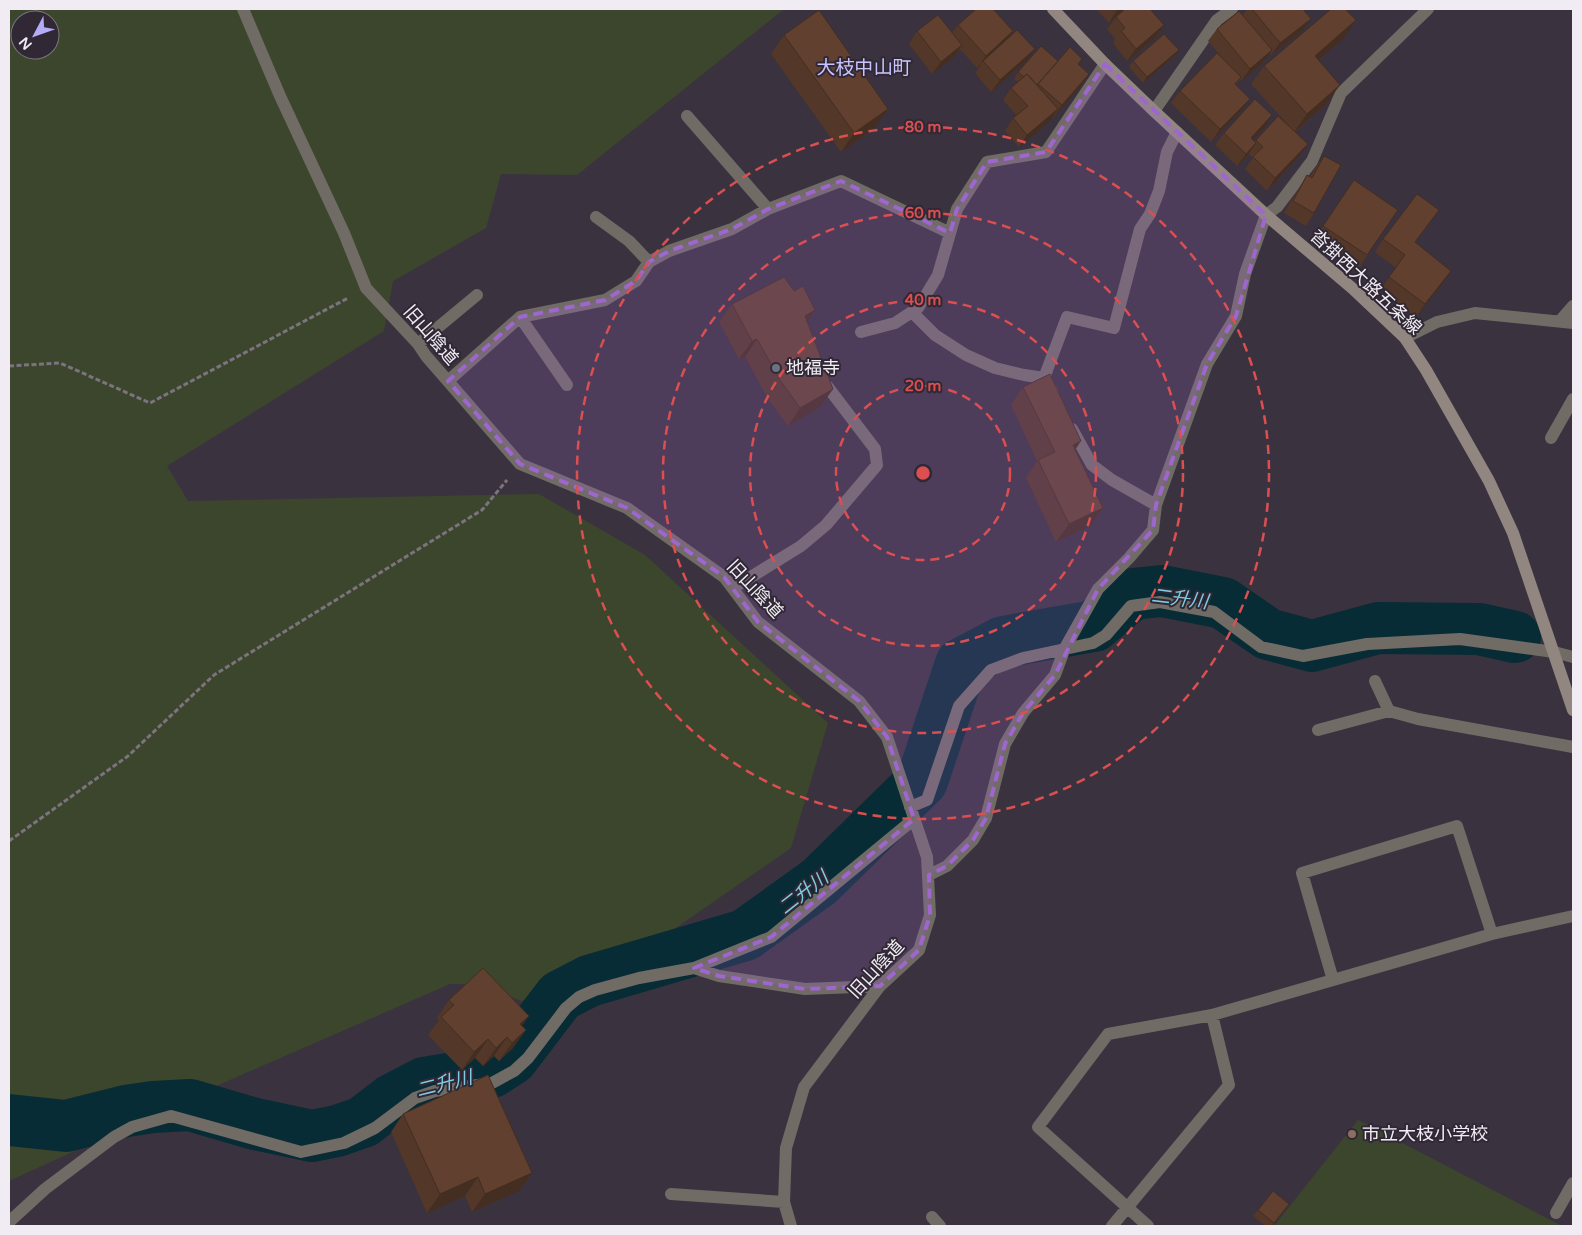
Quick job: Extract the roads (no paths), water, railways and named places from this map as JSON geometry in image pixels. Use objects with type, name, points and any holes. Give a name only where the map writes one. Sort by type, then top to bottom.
[{"type":"main road","name":"沓掛西大路五条線","points":[[1053,9],[1105,64],[1177,132],[1266,215],[1352,288],[1405,338],[1426,370],[1479,464],[1513,533],[1573,710]]},
{"type":"street","name":"旧山陰道","points":[[243,9],[280,96],[344,234],[366,288],[418,344],[426,356],[520,464],[626,508],[724,577],[758,622],[859,701],[886,736],[927,857],[930,915],[919,950],[880,986],[804,1087],[786,1148],[784,1202],[791,1226]]},
{"type":"street","points":[[1154,110],[1217,20],[1232,9]]},
{"type":"street","points":[[929,875],[946,866],[973,840],[986,818],[1005,744],[1023,713],[1055,675],[1065,648],[1098,588],[1129,558],[1153,530],[1156,505],[1207,364],[1236,316],[1245,274],[1266,215],[1277,207],[1312,161],[1341,93],[1428,9]]},
{"type":"street","points":[[861,332],[895,323],[918,308],[938,275],[957,209],[986,162],[1046,152],[1105,64]]},
{"type":"street","points":[[688,116],[768,210]]},
{"type":"street","points":[[1044,378],[1067,317],[1114,328],[1140,229],[1150,214],[1159,191],[1167,152],[1177,132]]},
{"type":"street","points":[[448,381],[520,317],[606,300],[636,282],[649,262],[669,251],[732,229],[768,210],[841,181],[950,233]]},
{"type":"street","points":[[596,218],[629,241],[649,262]]},
{"type":"street","points":[[418,344],[476,295]]},
{"type":"street","points":[[1405,338],[1437,322],[1475,313],[1567,322],[1573,306]]},
{"type":"street","points":[[912,312],[935,335],[966,355],[995,368],[1024,376],[1044,378]]},
{"type":"street","points":[[520,317],[567,385]]},
{"type":"street","points":[[1044,378],[1056,399]]},
{"type":"street","points":[[732,588],[800,546],[826,525],[877,465],[876,448],[827,386]]},
{"type":"street","points":[[1551,438],[1573,399]]},
{"type":"street","points":[[1064,415],[1092,465],[1112,480],[1156,505]]},
{"type":"street","points":[[9,1222],[45,1189],[114,1137],[132,1127],[171,1116],[301,1152],[344,1143],[376,1128],[416,1098],[435,1091],[492,1083],[514,1071],[528,1058],[566,1008],[579,997],[595,990],[639,978],[694,968],[771,937],[928,800],[959,706],[991,670],[1023,658],[1093,643],[1106,635],[1131,606],[1160,602],[1214,612],[1261,647],[1304,656],[1367,644],[1460,639],[1554,652],[1573,657]]},
{"type":"street","points":[[1375,681],[1389,711]]},
{"type":"street","points":[[1318,730],[1389,711],[1418,719],[1573,747]]},
{"type":"street","points":[[1333,980],[1302,874],[1457,826],[1492,934]]},
{"type":"street","points":[[1148,1226],[1038,1127],[1108,1034],[1212,1015],[1492,934],[1573,916]]},
{"type":"street","points":[[694,968],[719,976],[805,990],[880,986]]},
{"type":"street","points":[[1112,1226],[1229,1085],[1212,1015]]},
{"type":"street","points":[[1556,1213],[1573,1183]]},
{"type":"street","points":[[671,1194],[784,1202]]},
{"type":"waterway","name":"二升川","points":[[9,1120],[66,1126],[126,1111],[190,1105],[255,1124],[312,1136],[337,1131],[363,1122],[393,1099],[424,1083],[492,1072],[512,1059],[560,996],[589,981],[745,935],[819,882],[922,781],[961,664],[1003,642],[1094,626],[1132,594],[1162,591],[1223,603],[1268,634],[1312,646],[1378,628],[1479,629],[1515,637]]},
{"type":"place","name":"地福寺","points":[[776,368]]},
{"type":"place","name":"市立大枝小学校","points":[[1352,1134]]},
{"type":"district","name":"大枝中山町","points":[[864,67]]}]
